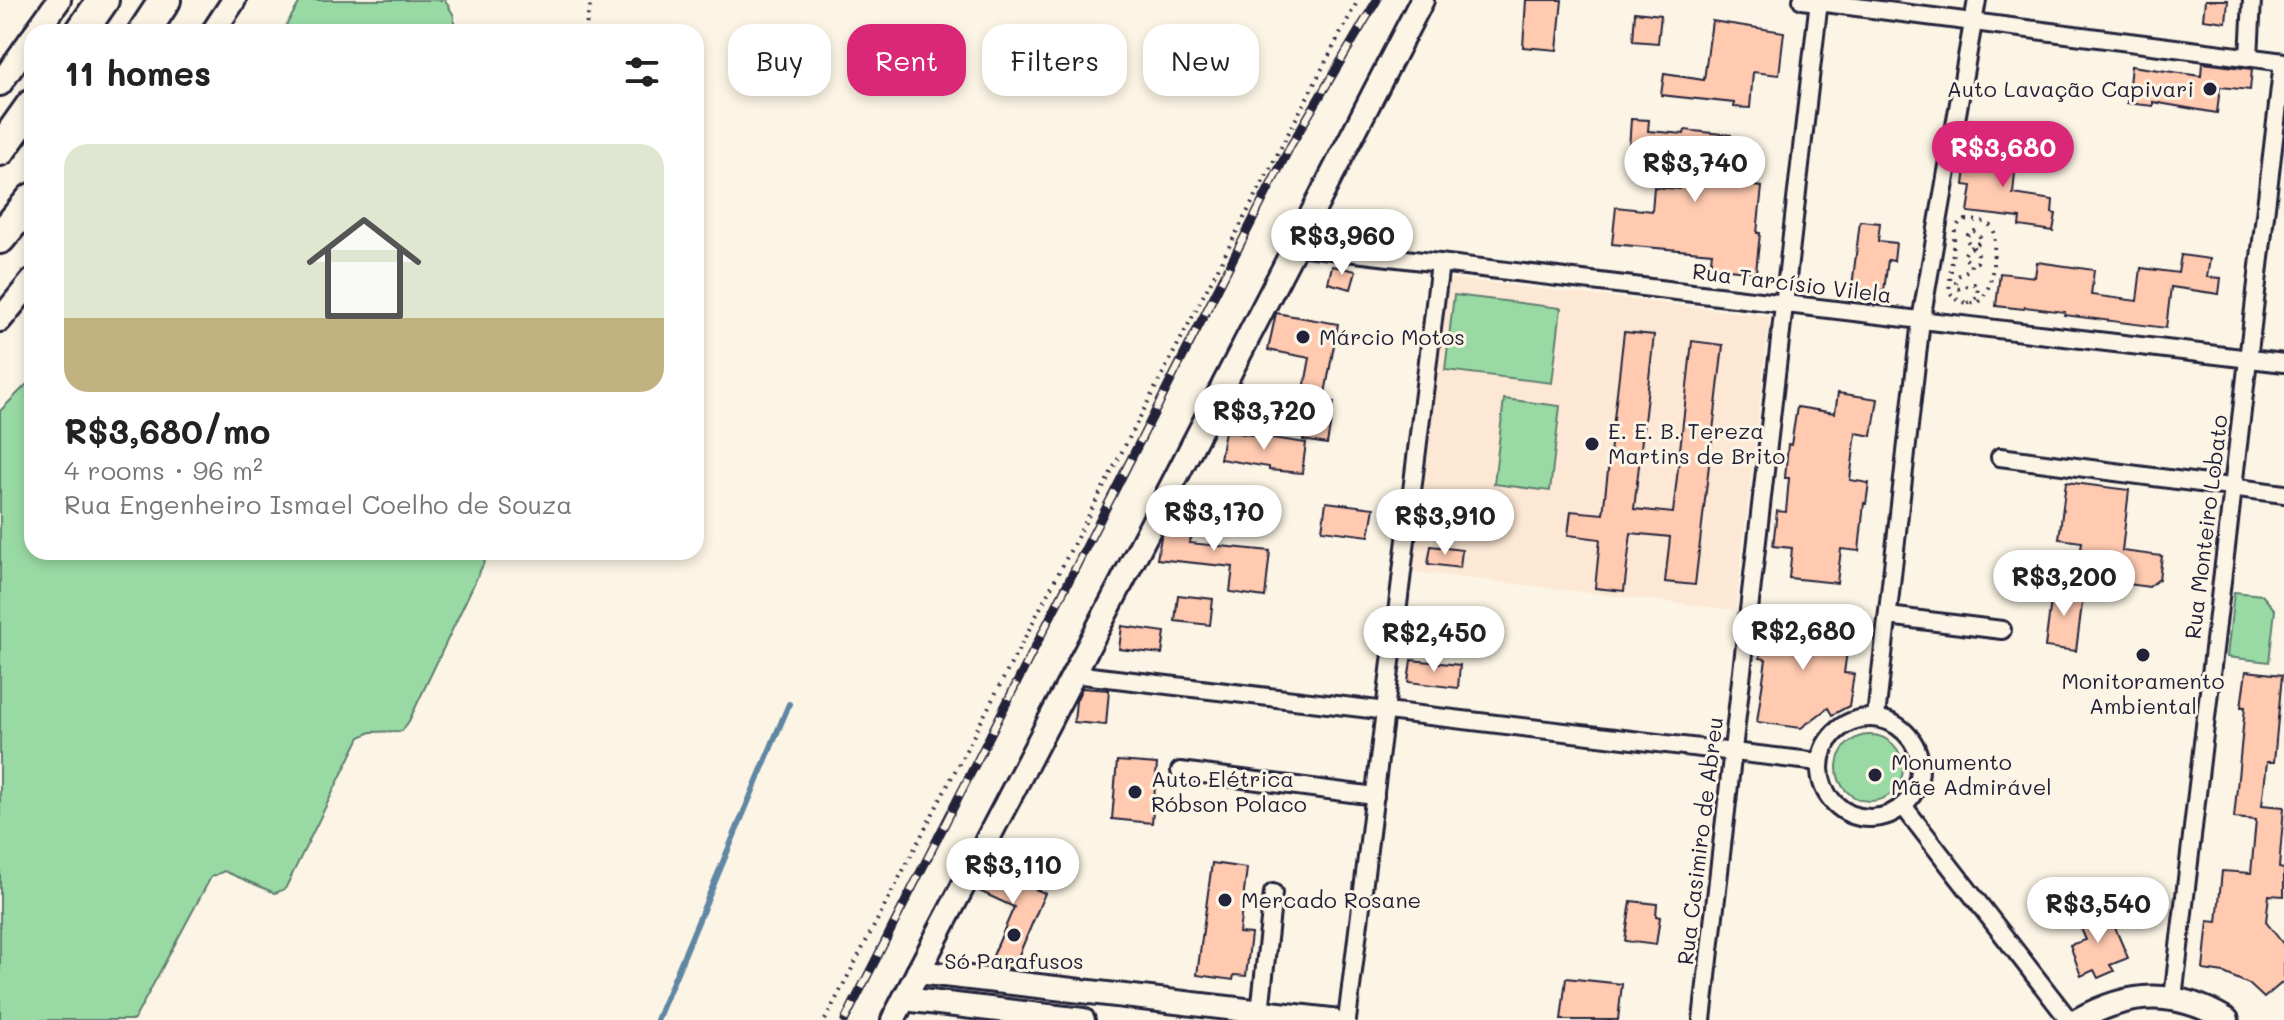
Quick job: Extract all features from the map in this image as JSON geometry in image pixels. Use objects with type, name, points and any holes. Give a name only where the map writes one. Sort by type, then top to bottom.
[{"type":"highway","points":[[86,24],[103,0]]},
{"type":"highway","points":[[149,24],[165,0]]},
{"type":"highway","points":[[0,150],[24,116]]},
{"type":"highway","points":[[0,238],[24,209]]},
{"type":"main road","points":[[42,24],[59,0]]},
{"type":"main road","points":[[218,24],[234,0]]},
{"type":"main road","points":[[893,1020],[1422,0]]},
{"type":"main road","points":[[0,84],[24,50]]},
{"type":"main road","points":[[0,320],[24,291]]},
{"type":"main road","points":[[918,972],[1331,1020]]},
{"type":"main road","points":[[2078,1020],[2102,1007],[2135,997],[2173,998],[2207,1007],[2227,1020]]},
{"type":"main road","points":[[904,999],[1012,1016],[1083,1020]]},
{"type":"street","points":[[1876,717],[1921,320],[1977,0]]},
{"type":"street","points":[[2249,57],[2252,0]]},
{"type":"street","points":[[1813,1],[2283,62]]},
{"type":"street","name":"Rua Casimiro de Abreu","points":[[1702,1020],[1784,304],[1813,1]]},
{"type":"street","name":"Rua Monteiro Lobato","points":[[2173,998],[2283,62]]},
{"type":"street","name":"Rua Tarcísio Vilela","points":[[1296,246],[2284,363]]},
{"type":"street","points":[[1347,1020],[1440,263]]},
{"type":"street","points":[[2000,457],[2284,494]]},
{"type":"street","points":[[1888,616],[2002,630]]},
{"type":"street","points":[[1074,674],[1819,762]]},
{"type":"street","points":[[1876,717],[1892,722],[1905,731],[1915,744],[1920,760],[1920,776],[1915,792],[1904,807],[1874,818],[1857,817],[1829,798],[1821,782],[1819,762],[1824,745],[1837,729],[1855,719],[1876,717]]},
{"type":"street","points":[[1180,771],[1375,796]]},
{"type":"street","points":[[1904,807],[2069,1020]]},
{"type":"street","points":[[1260,1012],[1273,893]]},
{"type":"path","points":[[586,24],[591,0]]},
{"type":"path","points":[[825,1020],[1358,0]]},
{"type":"path","points":[[1966,220],[1981,240],[1965,252],[1964,257],[1971,264]]},
{"type":"path","points":[[1966,220],[1984,222],[1994,228],[1995,236],[1989,287],[1978,303],[1967,303],[1954,299],[1949,291],[1955,230],[1959,223],[1966,220]]},
{"type":"path","points":[[1971,264],[1977,262],[1978,251],[1966,238],[1978,224],[1984,222]]},
{"type":"path","points":[[1967,303],[1977,297],[1978,289],[1974,284],[1958,289],[1956,283],[1958,276],[1970,269],[1971,264]]},
{"type":"shaded area","name":"E. E. B. Tereza Martins de Brito","points":[[1448,278],[1770,316],[1735,610],[1414,572]]},
{"type":"green space","points":[[301,0],[445,0],[454,16],[454,24],[287,24]]},
{"type":"green space","points":[[1454,295],[1561,308],[1552,383],[1445,370]]},
{"type":"green space","points":[[24,387],[24,560],[485,560],[409,721],[402,731],[371,732],[360,737],[285,889],[275,893],[224,871],[211,877],[134,1020],[0,1020],[0,411]]},
{"type":"green space","points":[[1504,399],[1560,406],[1550,491],[1494,484]]},
{"type":"green space","points":[[2234,592],[2262,595],[2275,610],[2269,662],[2227,657]]},
{"type":"green space","points":[[1870,735],[1893,745],[1903,768],[1893,791],[1870,801],[1847,791],[1837,768],[1847,745]]},
{"type":"building","points":[[1526,0],[1562,0],[1557,50],[1523,47]]},
{"type":"building","points":[[2205,0],[2228,0],[2226,22],[2203,19]]},
{"type":"building","points":[[1635,12],[1661,15],[1658,43],[1633,41]]},
{"type":"building","points":[[1712,21],[1784,32],[1779,75],[1753,72],[1750,108],[1734,107],[1734,103],[1661,95],[1664,74],[1704,80]]},
{"type":"building","points":[[2202,63],[2252,69],[2250,90],[2220,87],[2217,113],[2153,102],[2153,106],[2127,103],[2131,66],[2201,76]]},
{"type":"building","points":[[1631,119],[1649,120],[1648,131],[1684,134],[1685,130],[1731,135],[1726,183],[1762,187],[1756,272],[1710,267],[1712,253],[1612,244],[1616,207],[1652,211],[1654,187],[1679,189],[1683,150],[1629,148]]},
{"type":"building","points":[[1969,145],[2017,150],[2013,194],[2053,200],[2052,213],[2056,214],[2053,231],[2019,226],[2020,218],[1968,212],[1972,186],[1964,185]]},
{"type":"building","points":[[1860,221],[1880,223],[1878,241],[1896,243],[1894,261],[1888,260],[1884,291],[1852,287]]},
{"type":"building","points":[[2181,255],[2210,259],[2207,277],[2221,278],[2219,294],[2171,287],[2166,328],[2064,315],[2065,312],[1996,306],[2000,273],[2035,277],[2037,262],[2094,270],[2091,295],[2137,301],[2141,268],[2178,273]]},
{"type":"building","points":[[1332,266],[1356,271],[1351,289],[1328,283]]},
{"type":"building","name":"Márcio Motos","points":[[1276,313],[1338,324],[1324,399],[1303,395],[1310,358],[1268,350]]},
{"type":"building","points":[[1624,332],[1654,335],[1634,509],[1673,513],[1692,341],[1723,345],[1695,585],[1665,582],[1670,537],[1631,533],[1624,591],[1595,588],[1600,539],[1568,535],[1571,511],[1603,514]]},
{"type":"building","points":[[1838,393],[1878,399],[1872,436],[1856,433],[1850,480],[1869,483],[1859,551],[1841,549],[1837,583],[1789,578],[1792,548],[1773,546],[1777,511],[1786,512],[1788,444],[1791,445],[1797,407],[1835,413]]},
{"type":"building","points":[[1310,398],[1334,402],[1327,444],[1303,440]]},
{"type":"building","points":[[1225,431],[1306,443],[1302,473],[1269,470],[1269,467],[1220,459]]},
{"type":"building","points":[[2066,482],[2129,490],[2122,551],[2162,556],[2159,579],[2149,587],[2077,577],[2082,542],[2059,539]]},
{"type":"building","points":[[1179,502],[1205,508],[1189,543],[1270,551],[1265,597],[1230,592],[1233,567],[1157,559],[1161,537]]},
{"type":"building","points":[[1326,502],[1374,508],[1369,536],[1322,530]]},
{"type":"building","points":[[1431,546],[1462,550],[1460,568],[1428,564]]},
{"type":"building","points":[[2053,585],[2084,589],[2076,651],[2045,647]]},
{"type":"building","points":[[1178,595],[1213,599],[1210,625],[1175,621]]},
{"type":"building","points":[[1765,618],[1850,629],[1844,673],[1854,674],[1849,706],[1832,715],[1828,708],[1801,728],[1757,722],[1766,659],[1760,658]]},
{"type":"building","points":[[1122,626],[1165,632],[1162,654],[1119,649]]},
{"type":"building","points":[[1411,660],[1460,665],[1458,688],[1408,682]]},
{"type":"building","points":[[2246,671],[2282,675],[2274,762],[2267,762],[2262,805],[2284,807],[2279,868],[2284,869],[2284,896],[2269,895],[2266,922],[2284,945],[2284,981],[2264,998],[2249,984],[2224,973],[2203,970],[2208,921],[2217,922],[2222,871],[2251,873],[2256,820],[2234,818]]},
{"type":"building","points":[[1082,688],[1109,690],[1106,725],[1074,722],[1076,701]]},
{"type":"building","name":"Auto Elétrica Róbson Polaco","points":[[1117,761],[1157,764],[1152,823],[1112,819]]},
{"type":"building","points":[[1022,856],[1036,863],[1025,885],[1045,893],[1013,969],[997,965],[992,958],[1014,907],[977,890],[994,858],[1016,868]]},
{"type":"building","name":"Mercado Rosane","points":[[1212,863],[1247,868],[1239,933],[1251,934],[1246,976],[1234,975],[1233,980],[1197,975]]},
{"type":"building","points":[[1631,901],[1657,904],[1656,916],[1660,917],[1656,945],[1625,941]]},
{"type":"building","points":[[2107,909],[2128,958],[2110,965],[2114,971],[2098,978],[2094,970],[2081,976],[2070,945],[2086,940],[2077,919]]},
{"type":"building","points":[[1566,978],[1622,984],[1618,1020],[1561,1020]]},
{"type":"waterway","points":[[657,1020],[789,704]]},
{"type":"railway","points":[[845,1020],[1291,145],[1377,0]]},
{"type":"place","name":"Auto Lavação Capivari","points":[[2210,89]]},
{"type":"place","name":"Márcio Motos","points":[[1303,337]]},
{"type":"place","name":"E. E. B. Tereza Martins de Brito","points":[[1592,444]]},
{"type":"place","name":"Monitoramento Ambiental","points":[[2143,655]]},
{"type":"place","name":"Monumento Mãe Admirável","points":[[1875,775]]},
{"type":"place","name":"Auto Elétrica Róbson Polaco","points":[[1135,792]]},
{"type":"place","name":"Mercado Rosane","points":[[1225,900]]},
{"type":"place","name":"Só Parafusos","points":[[1014,935]]}]
